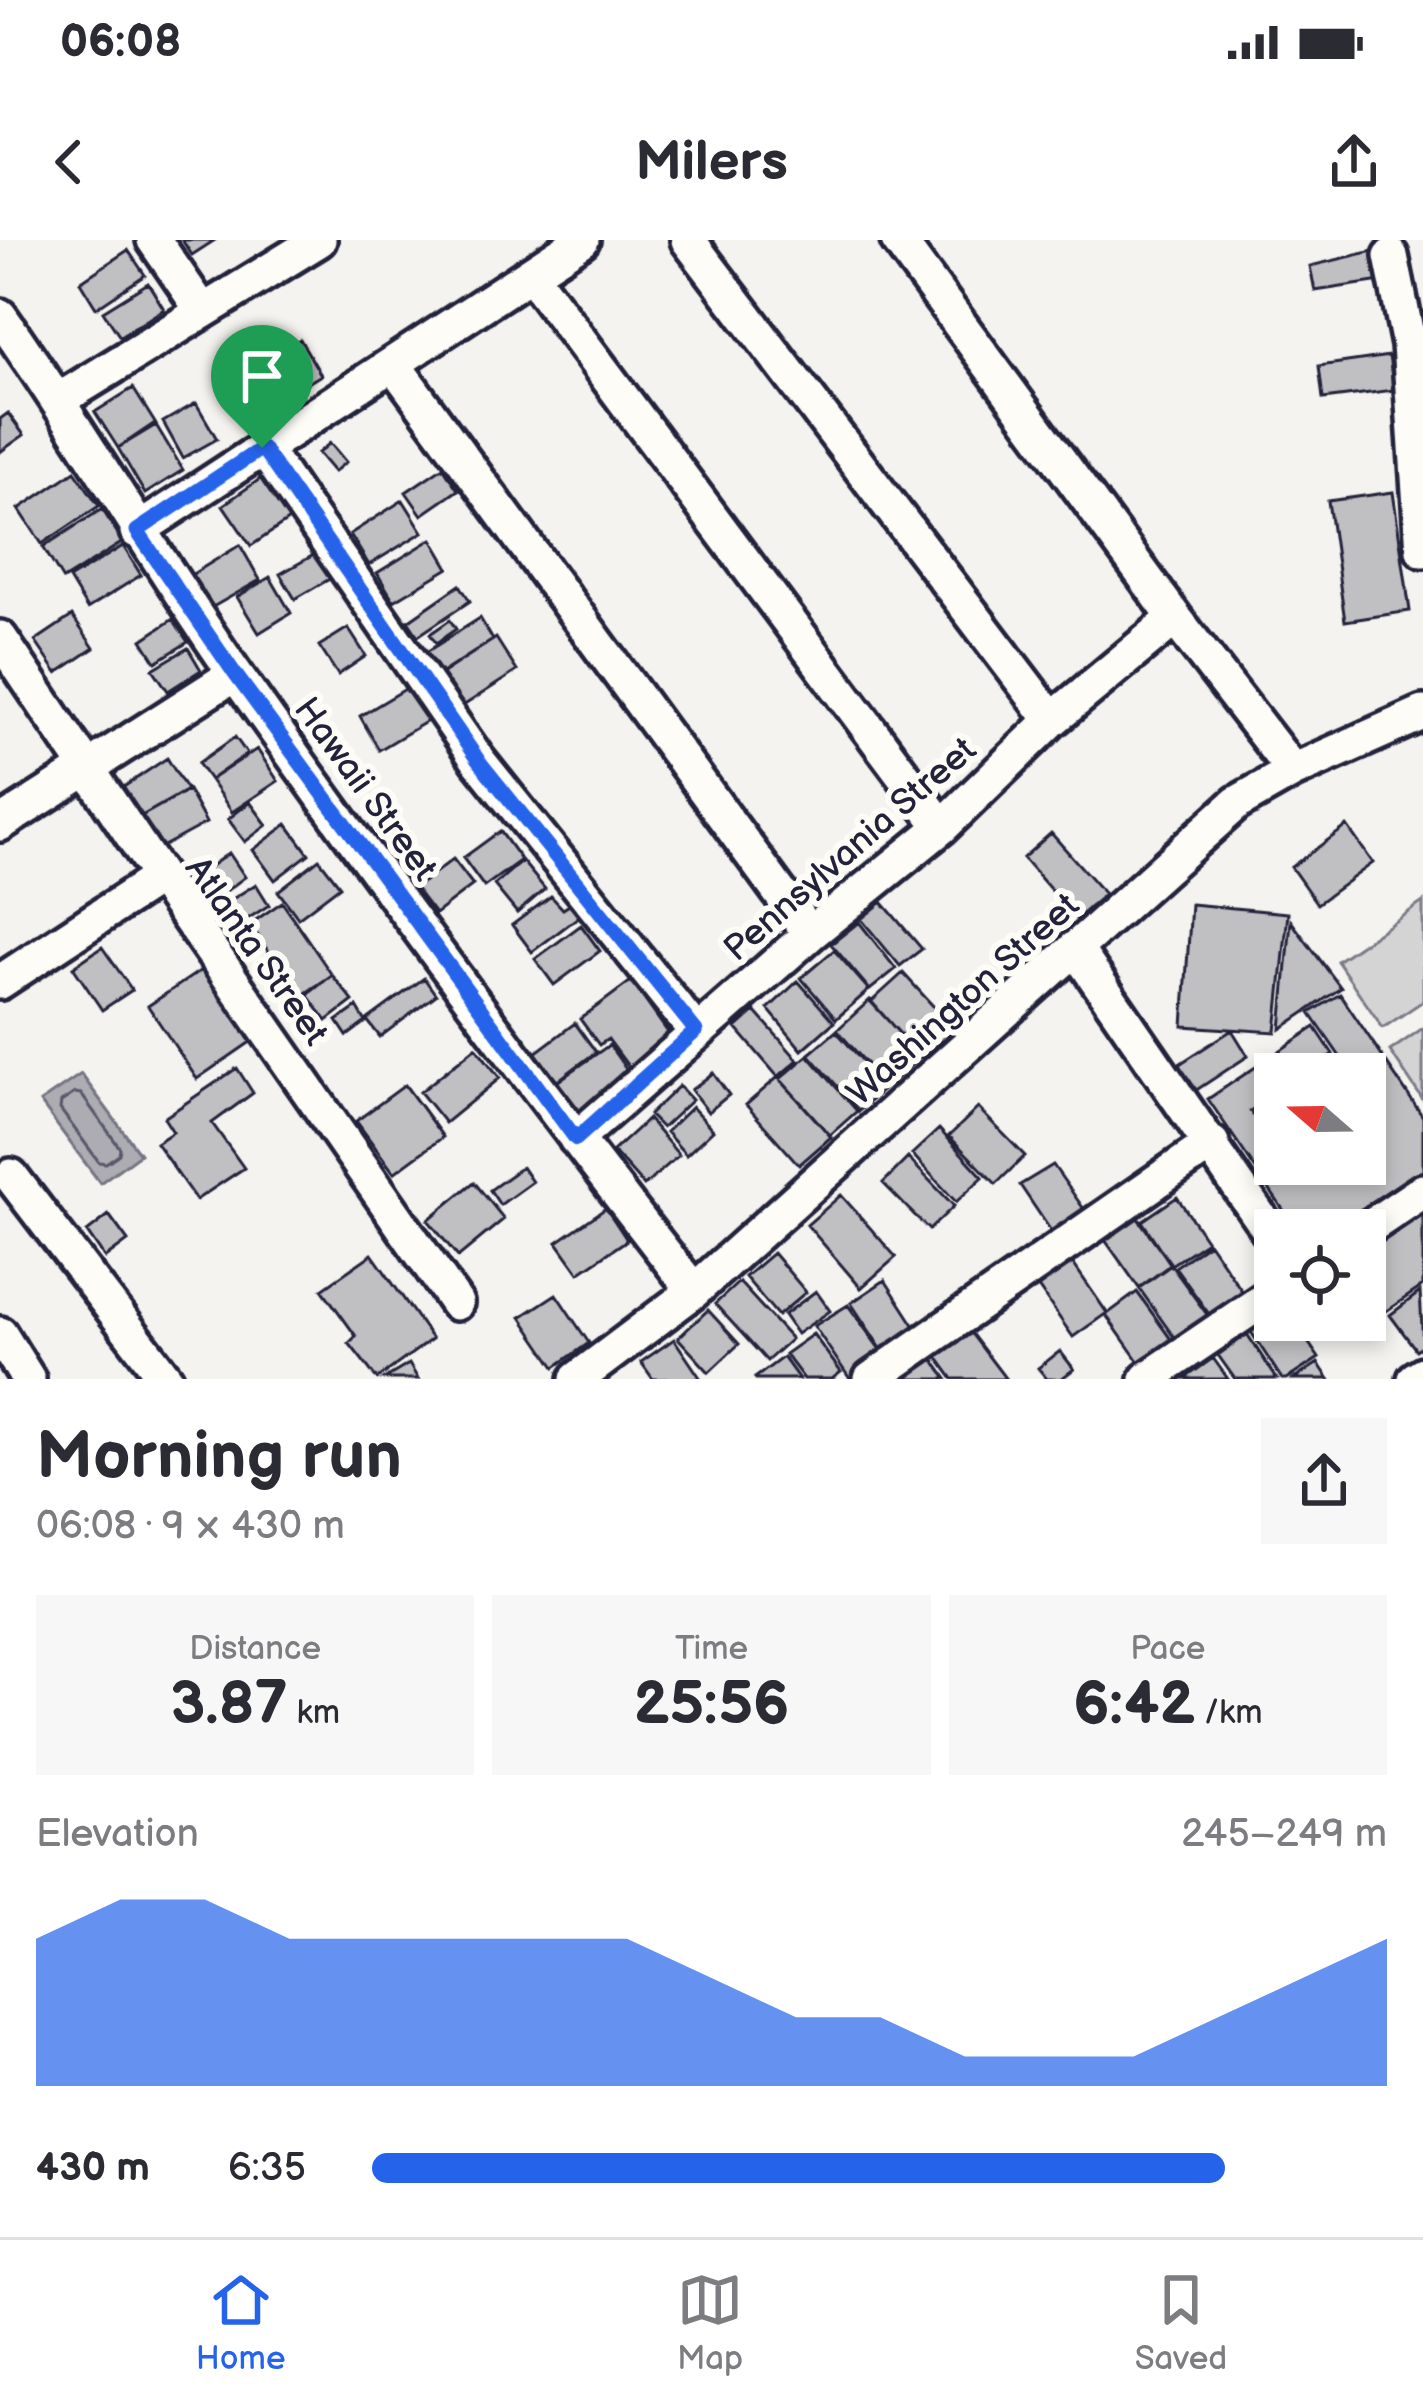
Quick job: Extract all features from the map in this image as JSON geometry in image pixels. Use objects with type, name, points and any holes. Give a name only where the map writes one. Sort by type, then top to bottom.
[{"type":"street","points":[[154,240],[202,310]]},
{"type":"street","points":[[59,400],[319,240]]},
{"type":"street","points":[[137,531],[582,240]]},
{"type":"street","points":[[688,240],[1052,720]]},
{"type":"street","points":[[898,240],[1174,618],[1293,771]]},
{"type":"street","points":[[1391,256],[1416,340],[1422,528]]},
{"type":"street","points":[[532,276],[942,827]]},
{"type":"street","name":"Hawaii Street","points":[[0,316],[235,674],[576,1139],[694,1291]]},
{"type":"street","points":[[394,365],[810,934]]},
{"type":"street","points":[[262,448],[478,760],[696,1031]]},
{"type":"street","name":"Pennsylvania Street","points":[[576,1139],[696,1031],[942,827],[1052,720],[1174,618]]},
{"type":"street","name":"Atlanta Street","points":[[6,660],[456,1303]]},
{"type":"street","points":[[0,824],[235,674]]},
{"type":"street","name":"Washington Street","points":[[577,1379],[694,1291],[1238,803],[1293,771],[1423,712]]},
{"type":"street","points":[[0,982],[160,877]]},
{"type":"street","points":[[1075,948],[1255,1209]]},
{"type":"street","points":[[871,1379],[1212,1143]]},
{"type":"street","points":[[11,1177],[166,1379]]},
{"type":"street","points":[[1386,1217],[1423,1191]]},
{"type":"street","points":[[1148,1379],[1254,1306]]},
{"type":"street","points":[[0,1334],[28,1379]]},
{"type":"street","points":[[1415,1379],[1423,1374]]},
{"type":"shaded area","points":[[1423,902],[1423,1001],[1383,1028],[1337,961]]},
{"type":"shaded area","points":[[1423,1028],[1423,1100],[1390,1051]]},
{"type":"water","points":[[81,1074],[140,1154],[100,1183],[40,1102]]},
{"type":"building","points":[[182,240],[215,240],[192,255]]},
{"type":"building","points":[[128,250],[145,275],[96,308],[80,282]]},
{"type":"building","points":[[1377,250],[1381,281],[1315,291],[1310,266]]},
{"type":"building","points":[[148,283],[164,309],[120,337],[103,311]]},
{"type":"building","points":[[300,339],[321,375],[287,396],[265,360]]},
{"type":"building","points":[[1389,356],[1394,390],[1323,399],[1319,366]]},
{"type":"building","points":[[133,388],[155,423],[118,448],[95,412]]},
{"type":"building","points":[[196,403],[217,439],[183,458],[163,422]]},
{"type":"building","points":[[8,413],[24,435],[0,452],[0,419]]},
{"type":"building","points":[[156,425],[183,470],[145,494],[118,448]]},
{"type":"building","points":[[330,443],[346,462],[334,472],[318,453]]},
{"type":"building","points":[[443,467],[458,490],[422,515],[406,492]]},
{"type":"building","points":[[75,471],[99,506],[42,544],[19,509]]},
{"type":"building","points":[[267,474],[295,516],[251,546],[223,505]]},
{"type":"building","points":[[1393,492],[1410,611],[1345,621],[1328,501]]},
{"type":"building","points":[[403,500],[423,532],[369,565],[350,534]]},
{"type":"building","points":[[102,509],[123,542],[63,580],[43,547]]},
{"type":"building","points":[[432,539],[449,568],[394,601],[377,573]]},
{"type":"building","points":[[240,545],[260,580],[211,608],[191,575]]},
{"type":"building","points":[[123,546],[141,575],[87,609],[69,579]]},
{"type":"building","points":[[319,552],[333,577],[295,599],[280,574]]},
{"type":"building","points":[[270,577],[291,613],[259,633],[237,597]]},
{"type":"building","points":[[460,585],[470,601],[418,636],[408,621]]},
{"type":"building","points":[[72,616],[94,648],[57,673],[35,641]]},
{"type":"building","points":[[480,618],[493,640],[437,676],[423,654]]},
{"type":"building","points":[[173,619],[188,642],[156,662],[142,640]]},
{"type":"building","points":[[450,620],[456,629],[436,643],[430,634]]},
{"type":"building","points":[[348,628],[366,656],[338,675],[319,646]]},
{"type":"building","points":[[496,638],[517,671],[463,706],[441,674]]},
{"type":"building","points":[[188,648],[201,670],[168,691],[153,669]]},
{"type":"building","points":[[412,685],[431,719],[379,750],[360,716]]},
{"type":"building","points":[[235,737],[247,754],[210,780],[198,763]]},
{"type":"building","points":[[257,749],[278,781],[232,812],[210,780]]},
{"type":"building","points":[[167,758],[187,790],[140,817],[122,788]]},
{"type":"building","points":[[188,790],[206,823],[160,848],[140,817]]},
{"type":"building","points":[[250,802],[267,825],[245,842],[228,819]]},
{"type":"building","points":[[287,824],[309,854],[275,880],[253,850]]},
{"type":"building","points":[[1347,826],[1373,863],[1317,904],[1291,867]]},
{"type":"building","points":[[500,831],[521,860],[484,887],[463,858]]},
{"type":"building","points":[[1051,833],[1105,894],[1076,919],[1023,858]]},
{"type":"building","points":[[229,853],[245,877],[210,903],[193,879]]},
{"type":"building","points":[[319,859],[340,886],[298,918],[278,891]]},
{"type":"building","points":[[453,859],[473,885],[435,914],[415,888]]},
{"type":"building","points":[[522,861],[545,889],[517,913],[494,885]]},
{"type":"building","points":[[256,884],[269,905],[229,931],[215,910]]},
{"type":"building","points":[[551,896],[563,909],[574,902],[581,915],[532,952],[512,925]]},
{"type":"building","points":[[282,902],[332,975],[300,997],[250,924]]},
{"type":"building","points":[[882,902],[922,949],[900,966],[861,919]]},
{"type":"building","points":[[1191,904],[1288,913],[1276,1032],[1183,1026]]},
{"type":"building","points":[[1291,921],[1341,988],[1281,1029]]},
{"type":"building","points":[[859,922],[896,969],[870,990],[831,944]]},
{"type":"building","points":[[581,925],[600,951],[554,985],[535,959]]},
{"type":"building","points":[[102,947],[132,990],[102,1010],[73,967]]},
{"type":"building","points":[[834,950],[869,990],[836,1019],[801,978]]},
{"type":"building","points":[[204,968],[252,1041],[197,1079],[148,1006]]},
{"type":"building","points":[[903,973],[954,1029],[922,1058],[871,1002]]},
{"type":"building","points":[[332,975],[353,1001],[327,1021],[307,995]]},
{"type":"building","points":[[424,978],[436,995],[380,1037],[367,1020]]},
{"type":"building","points":[[631,981],[672,1038],[630,1069],[608,1039],[599,1045],[580,1019]]},
{"type":"building","points":[[798,981],[834,1022],[802,1050],[768,1009]]},
{"type":"building","points":[[1340,994],[1380,1053],[1338,1053],[1310,1013]]},
{"type":"building","points":[[870,1000],[920,1057],[887,1087],[837,1030]]},
{"type":"building","points":[[357,1007],[366,1022],[347,1036],[337,1021]]},
{"type":"building","points":[[755,1011],[798,1060],[778,1077],[736,1028]]},
{"type":"building","points":[[575,1023],[596,1052],[552,1085],[531,1056]]},
{"type":"building","points":[[1315,1027],[1332,1053],[1276,1053]]},
{"type":"building","points":[[1232,1030],[1248,1056],[1195,1091],[1178,1065]]},
{"type":"building","points":[[836,1031],[886,1087],[859,1111],[809,1054]]},
{"type":"building","points":[[609,1045],[631,1076],[576,1115],[554,1084]]},
{"type":"building","points":[[476,1047],[500,1078],[445,1123],[420,1092]]},
{"type":"building","points":[[808,1055],[857,1111],[830,1135],[780,1079]]},
{"type":"building","points":[[1386,1062],[1423,1117],[1423,1172],[1369,1209],[1283,1209],[1266,1185],[1386,1185]]},
{"type":"building","points":[[237,1068],[253,1093],[212,1123],[244,1168],[196,1200],[156,1143],[173,1132],[164,1118]]},
{"type":"building","points":[[1254,1068],[1254,1108],[1250,1111],[1254,1167],[1208,1099]]},
{"type":"building","points":[[713,1073],[729,1095],[708,1112],[691,1090]]},
{"type":"building","points":[[778,1077],[831,1137],[799,1165],[746,1105]]},
{"type":"building","points":[[405,1085],[443,1137],[394,1173],[356,1121]]},
{"type":"building","points":[[679,1086],[692,1100],[662,1128],[649,1115]]},
{"type":"building","points":[[692,1107],[713,1130],[686,1155],[666,1132]]},
{"type":"building","points":[[978,1108],[1025,1156],[996,1184],[949,1136]]},
{"type":"building","points":[[648,1119],[679,1155],[644,1186],[613,1151]]},
{"type":"building","points":[[939,1129],[983,1177],[956,1202],[912,1154]]},
{"type":"building","points":[[908,1158],[954,1206],[929,1230],[883,1183]]},
{"type":"building","points":[[1053,1165],[1086,1212],[1053,1234],[1020,1185]]},
{"type":"building","points":[[522,1167],[532,1182],[500,1205],[490,1190]]},
{"type":"building","points":[[474,1182],[504,1219],[458,1257],[428,1220]]},
{"type":"building","points":[[841,1195],[896,1257],[861,1288],[807,1225]]},
{"type":"building","points":[[1177,1197],[1207,1241],[1171,1265],[1142,1221]]},
{"type":"building","points":[[606,1208],[627,1240],[579,1273],[557,1242]]},
{"type":"building","points":[[1423,1211],[1423,1286],[1386,1311],[1386,1236]]},
{"type":"building","points":[[1135,1214],[1171,1264],[1139,1288],[1103,1237]]},
{"type":"building","points":[[109,1215],[128,1241],[105,1258],[87,1232]]},
{"type":"building","points":[[1209,1243],[1244,1294],[1211,1317],[1175,1267]]},
{"type":"building","points":[[773,1253],[806,1292],[778,1316],[745,1277]]},
{"type":"building","points":[[372,1254],[432,1339],[377,1379],[349,1343],[356,1336],[322,1289]]},
{"type":"building","points":[[1072,1262],[1107,1313],[1073,1337],[1038,1287]]},
{"type":"building","points":[[1171,1265],[1209,1317],[1176,1340],[1139,1288]]},
{"type":"building","points":[[885,1280],[918,1331],[884,1353],[851,1303]]},
{"type":"building","points":[[739,1282],[791,1339],[767,1361],[715,1304]]},
{"type":"building","points":[[816,1291],[830,1311],[797,1334],[784,1315]]},
{"type":"building","points":[[1137,1292],[1173,1342],[1141,1365],[1106,1315]]},
{"type":"building","points":[[1420,1292],[1423,1345],[1416,1350],[1390,1315]]},
{"type":"building","points":[[556,1294],[589,1343],[555,1367],[521,1317]]},
{"type":"building","points":[[848,1305],[884,1355],[850,1379],[814,1326]]},
{"type":"building","points":[[708,1310],[739,1344],[709,1372],[678,1338]]},
{"type":"building","points":[[970,1332],[1005,1378],[953,1379],[937,1357]]},
{"type":"building","points":[[813,1334],[841,1372],[832,1379],[804,1379],[785,1354]]},
{"type":"building","points":[[1247,1334],[1277,1379],[1235,1379],[1218,1355]]},
{"type":"building","points":[[674,1339],[701,1379],[653,1379],[641,1362]]},
{"type":"building","points":[[1257,1341],[1307,1341],[1319,1358],[1282,1379]]},
{"type":"building","points":[[1060,1351],[1074,1369],[1061,1379],[1047,1379],[1038,1368]]},
{"type":"building","points":[[783,1357],[799,1379],[755,1378]]},
{"type":"building","points":[[1213,1358],[1228,1379],[1184,1379]]},
{"type":"building","points":[[933,1359],[947,1379],[905,1377]]},
{"type":"building","points":[[1318,1363],[1329,1379],[1294,1379]]},
{"type":"building","points":[[409,1364],[418,1379],[384,1379]]},
{"type":"route","points":[[262,448],[478,760],[696,1031],[576,1139],[235,674],[137,531],[262,448]]}]
